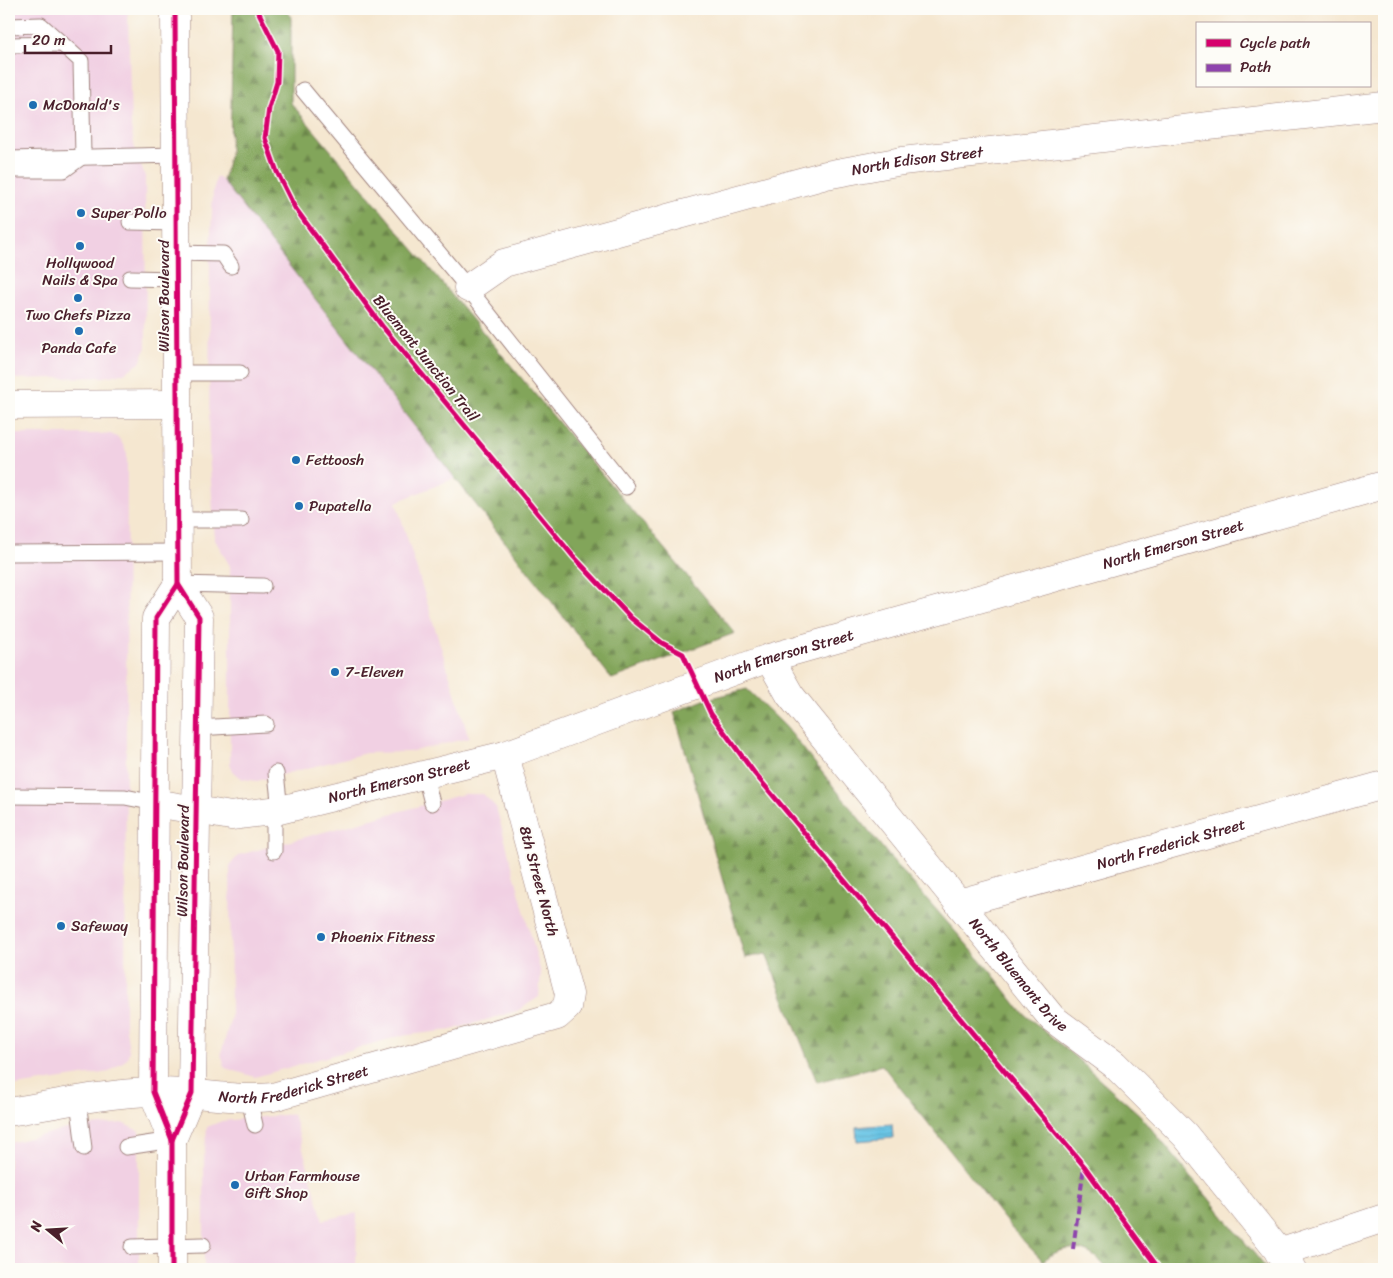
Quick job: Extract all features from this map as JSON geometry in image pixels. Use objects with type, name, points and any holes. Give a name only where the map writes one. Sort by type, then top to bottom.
[{"type":"street","name":"Wilson Boulevard","points":[[172,1140],[192,1093],[199,617],[178,584],[175,9]]},
{"type":"street","name":"North Edison Street","points":[[468,288],[504,263],[826,175],[902,160],[1384,106]]},
{"type":"street","points":[[9,405],[176,404]]},
{"type":"street","name":"North Emerson Street","points":[[155,803],[231,816],[277,810],[425,776],[505,755],[769,658],[1384,485]]},
{"type":"street","name":"Wilson Boulevard","points":[[172,1258],[172,1140],[153,1092],[156,618],[178,584]]},
{"type":"street","name":"North Bluemont Drive","points":[[769,658],[790,695],[1052,1018],[1114,1064],[1185,1135],[1286,1261]]},
{"type":"street","name":"8th Street North","points":[[505,755],[569,994],[567,1007]]},
{"type":"street","name":"North Frederick Street","points":[[959,904],[1384,785]]},
{"type":"street","name":"North Frederick Street","points":[[9,1112],[153,1092],[192,1093],[249,1099],[273,1097],[557,1016],[567,1007]]},
{"type":"street","points":[[1286,1261],[1384,1218]]},
{"type":"lane","points":[[9,26],[41,25],[81,61],[83,156]]},
{"type":"lane","points":[[9,45],[62,44]]},
{"type":"lane","points":[[303,90],[468,288],[626,487]]},
{"type":"lane","points":[[9,159],[42,160],[83,156],[176,155]]},
{"type":"lane","points":[[9,170],[64,170],[83,156]]},
{"type":"lane","points":[[130,222],[176,223]]},
{"type":"lane","points":[[130,278],[223,254],[231,266]]},
{"type":"lane","points":[[176,373],[240,373]]},
{"type":"lane","points":[[177,520],[241,520]]},
{"type":"lane","points":[[9,553],[177,552]]},
{"type":"lane","points":[[178,584],[263,586]]},
{"type":"lane","points":[[197,728],[266,724]]},
{"type":"lane","points":[[274,851],[277,810],[276,773]]},
{"type":"lane","points":[[425,776],[432,803]]},
{"type":"lane","points":[[9,796],[125,797],[155,803]]},
{"type":"lane","points":[[249,1099],[255,1125]]},
{"type":"lane","points":[[78,1101],[84,1148]]},
{"type":"lane","points":[[126,1146],[172,1140]]},
{"type":"lane","points":[[132,1248],[172,1258],[203,1245]]},
{"type":"shaded area","points":[[9,9],[128,9],[131,128],[136,155],[145,175],[146,347],[140,363],[124,373],[104,377],[9,379]]},
{"type":"shaded area","points":[[217,176],[223,181],[455,478],[396,502],[469,738],[409,752],[366,753],[257,781],[243,779],[233,772],[230,763],[230,566],[215,540],[209,452],[210,254],[213,191]]},
{"type":"shaded area","points":[[9,434],[111,434],[120,439],[127,453],[125,1021],[129,1051],[127,1059],[109,1072],[9,1087]]},
{"type":"shaded area","points":[[464,794],[483,794],[496,807],[541,973],[539,997],[517,1011],[451,1030],[400,1036],[255,1077],[225,1068],[221,1054],[231,1017],[230,865],[239,855]]},
{"type":"shaded area","points":[[293,1114],[323,1220],[357,1213],[356,1269],[204,1269],[204,1160],[207,1127],[222,1121]]},
{"type":"shaded area","points":[[122,1123],[139,1131],[139,1269],[9,1269],[9,1143],[71,1128]]},
{"type":"green space","points":[[233,9],[285,9],[291,16],[291,103],[735,633],[612,679],[223,181],[230,153]]},
{"type":"green space","points":[[747,689],[786,727],[889,856],[991,972],[1022,1012],[1140,1115],[1267,1269],[1107,1269],[1093,1255],[1077,1249],[1060,1251],[1043,1261],[1012,1229],[882,1065],[817,1082],[766,954],[745,958],[674,712],[704,700]]},
{"type":"water","points":[[892,1124],[893,1138],[857,1141],[856,1127]]},
{"type":"marked path","points":[[1073,1249],[1084,1166]]},
{"type":"cycle path","points":[[172,1140],[192,1093],[199,617],[178,584],[175,9]]},
{"type":"cycle path","name":"Bluemont Junction Trail","points":[[257,9],[278,51],[277,82],[269,108],[265,138],[277,172],[295,208],[382,326],[573,556],[631,618],[662,643],[683,654],[711,714],[755,774],[1084,1166],[1159,1269]]},
{"type":"cycle path","points":[[172,1269],[172,1140],[153,1092],[156,618],[178,584]]},
{"type":"place","name":"McDonald's","points":[[33,105]]},
{"type":"place","name":"Super Pollo","points":[[81,213]]},
{"type":"place","name":"Hollywood Nails & Spa","points":[[80,246]]},
{"type":"place","name":"Two Chefs Pizza","points":[[78,298]]},
{"type":"place","name":"Panda Cafe","points":[[79,331]]},
{"type":"place","name":"Fettoosh","points":[[296,460]]},
{"type":"place","name":"Pupatella","points":[[299,506]]},
{"type":"place","name":"7-Eleven","points":[[335,672]]},
{"type":"place","name":"Safeway","points":[[61,926]]},
{"type":"place","name":"Phoenix Fitness","points":[[321,937]]},
{"type":"place","name":"Urban Farmhouse Gift Shop","points":[[235,1185]]}]
